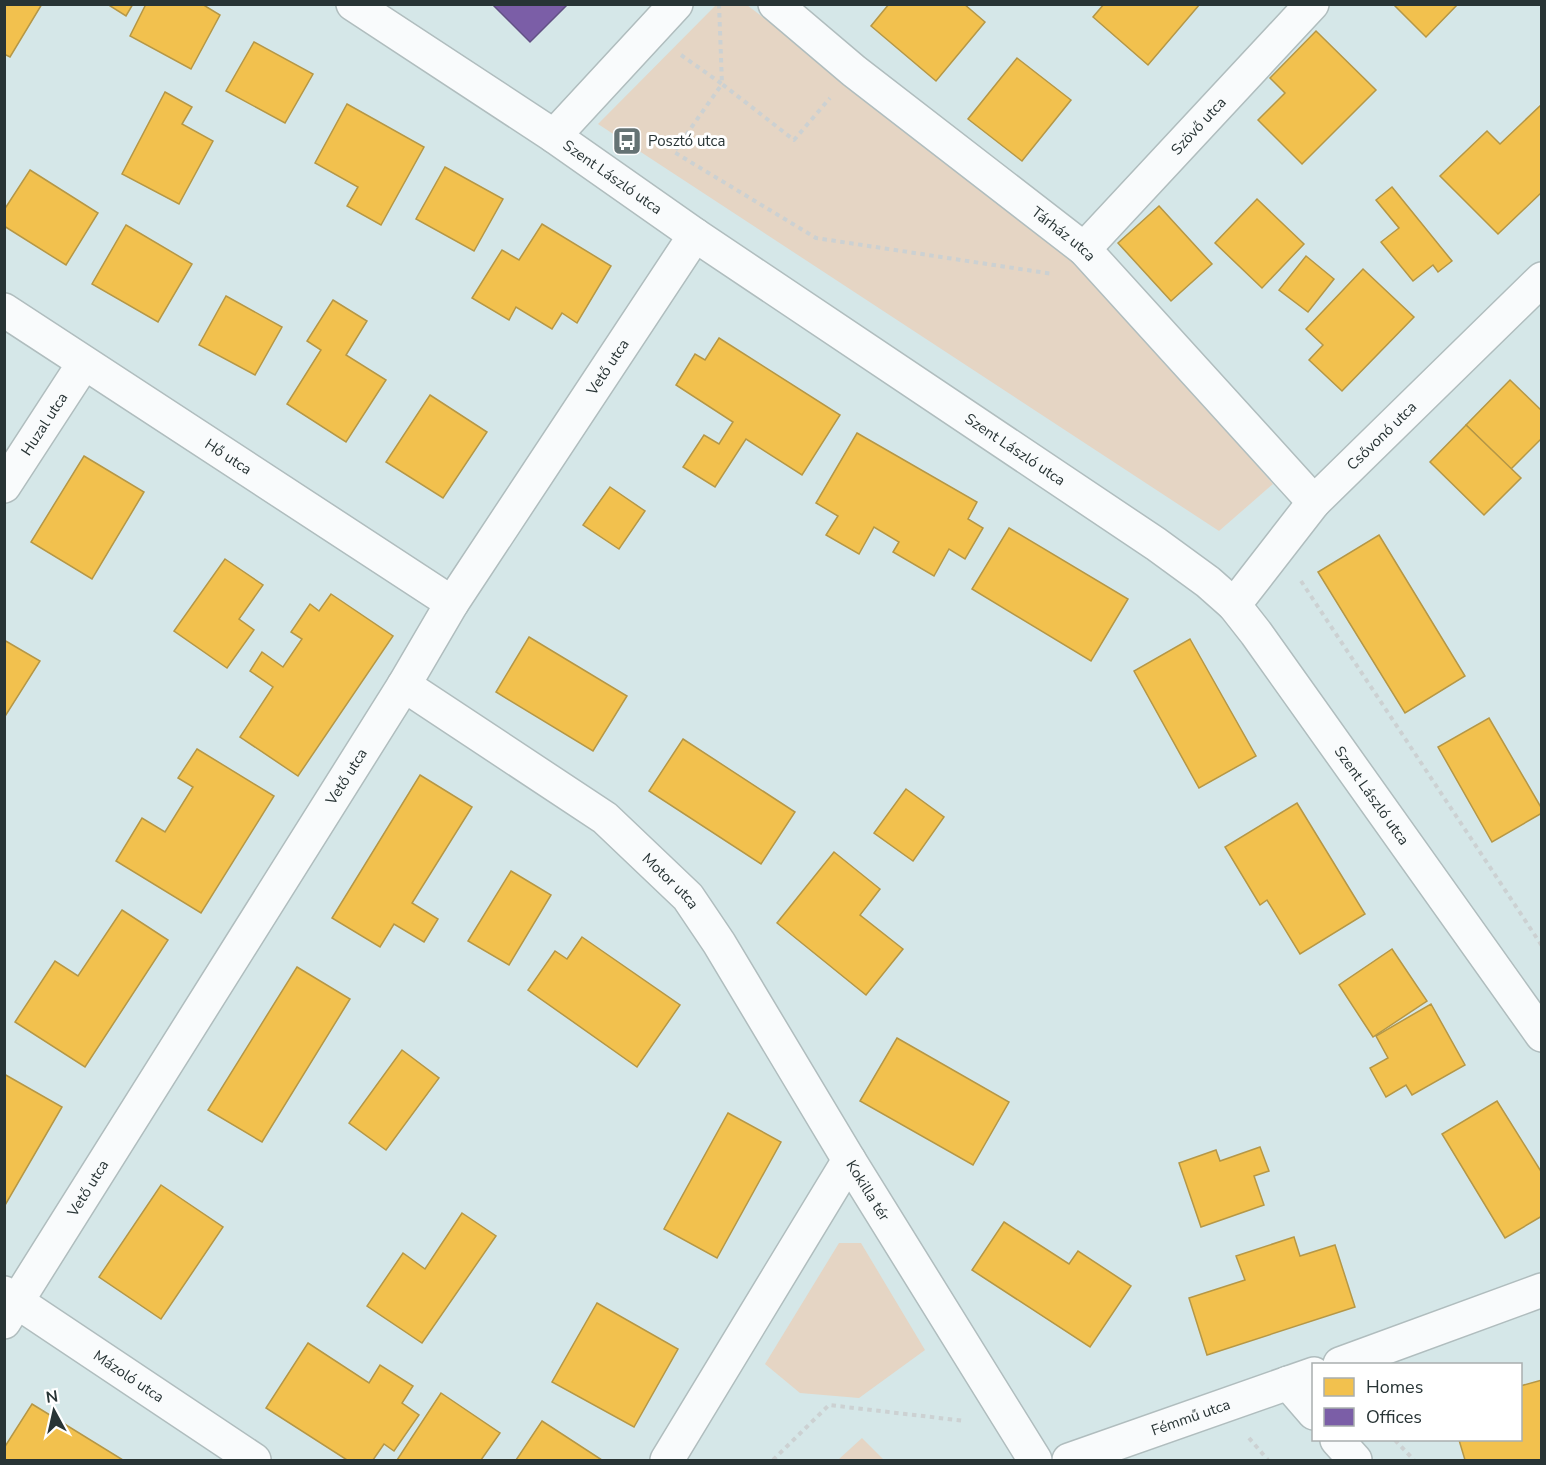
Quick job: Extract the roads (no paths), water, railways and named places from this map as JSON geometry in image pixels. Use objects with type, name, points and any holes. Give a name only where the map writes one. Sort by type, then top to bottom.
[{"type":"street","name":"Szent László utca","points":[[353,4],[555,136],[695,235],[1156,544],[1208,582],[1234,605],[1263,642],[1542,1035]]},
{"type":"street","points":[[555,136],[676,4]]},
{"type":"street","name":"Tárház utca","points":[[775,4],[854,71],[1084,249],[1314,502]]},
{"type":"street","name":"Szövő utca","points":[[1084,249],[1312,4]]},
{"type":"street","name":"Vető utca","points":[[9,1306],[404,685],[452,603],[695,235]]},
{"type":"street","name":"Csővonó utca","points":[[1234,605],[1314,502],[1542,279]]},
{"type":"street","name":"Hő utca","points":[[4,310],[452,603]]},
{"type":"street","name":"Huzal utca","points":[[4,486],[84,363]]},
{"type":"street","name":"Motor utca","points":[[404,685],[605,818],[688,897],[725,952],[849,1160]]},
{"type":"street","name":"Kokilla tér","points":[[667,1461],[849,1160],[1035,1461]]},
{"type":"street","points":[[1345,1363],[1542,1290]]},
{"type":"street","name":"Mázoló utca","points":[[9,1306],[254,1461]]},
{"type":"street","points":[[1301,1379],[1312,1408]]},
{"type":"street","name":"Fémmű utca","points":[[1069,1461],[1301,1379]]},
{"type":"street","points":[[1338,1441],[1355,1461]]},
{"type":"place","name":"Posztó utca","points":[[627,141]]}]
